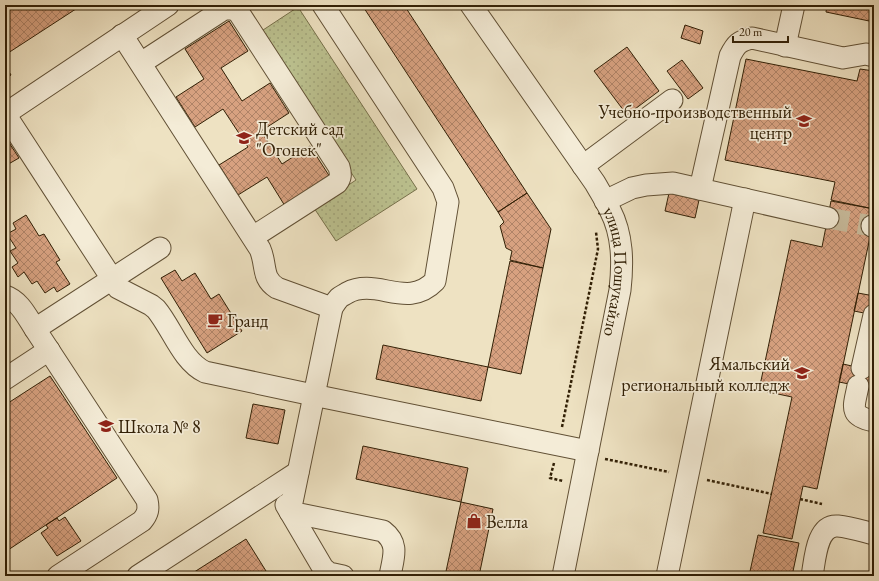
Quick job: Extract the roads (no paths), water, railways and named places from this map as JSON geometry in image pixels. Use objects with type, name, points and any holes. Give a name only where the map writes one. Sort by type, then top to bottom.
[{"type":"street","points":[[168,5],[5,114],[118,288],[156,309],[189,361],[197,368],[205,372],[596,455]]},
{"type":"street","points":[[290,512],[332,308],[340,297],[354,289],[368,288],[405,294],[418,293],[428,288],[435,281],[448,202],[443,188],[323,5]]},
{"type":"street","name":"улица Пошукайло","points":[[471,5],[583,166],[611,211],[619,238],[622,271],[620,290],[596,455],[581,485],[563,576]]},
{"type":"street","points":[[785,46],[794,5]]},
{"type":"street","points":[[140,63],[224,9],[234,9],[239,13],[341,172],[340,179],[337,183],[253,237]]},
{"type":"street","points":[[122,35],[253,237],[262,254],[265,272],[271,284],[332,308]]},
{"type":"street","points":[[700,189],[730,56],[735,46],[743,40],[752,38],[843,58],[866,54],[874,56]]},
{"type":"street","points":[[583,166],[672,100]]},
{"type":"street","points":[[605,201],[632,188],[646,185],[673,184],[828,218]]},
{"type":"street","points":[[667,576],[745,199]]},
{"type":"street","points":[[35,329],[160,248]]},
{"type":"street","points":[[5,296],[11,298],[20,307],[35,329],[147,500],[149,508],[147,515],[142,521],[84,569],[58,576]]},
{"type":"street","points":[[874,315],[854,405],[855,412],[860,417],[874,422]]},
{"type":"street","points":[[5,379],[49,350]]},
{"type":"street","points":[[138,576],[298,472]]},
{"type":"street","points":[[275,486],[323,568],[329,573],[343,576]]},
{"type":"street","points":[[290,512],[383,531],[389,535],[395,550],[390,576]]},
{"type":"street","points":[[812,576],[820,538],[824,531],[829,527],[836,526],[874,534]]},
{"type":"tunnel","points":[[828,218],[872,226]]},
{"type":"place","name":"Учебно-производственный центр","points":[[804,121]]},
{"type":"place","name":"Детский сад \"Огонек\"","points":[[244,138]]},
{"type":"place","name":"Гранд","points":[[215,320]]},
{"type":"place","name":"Ямальский региональный колледж","points":[[802,373]]},
{"type":"place","name":"Школа № 8","points":[[106,426]]},
{"type":"place","name":"Велла","points":[[474,521]]}]
